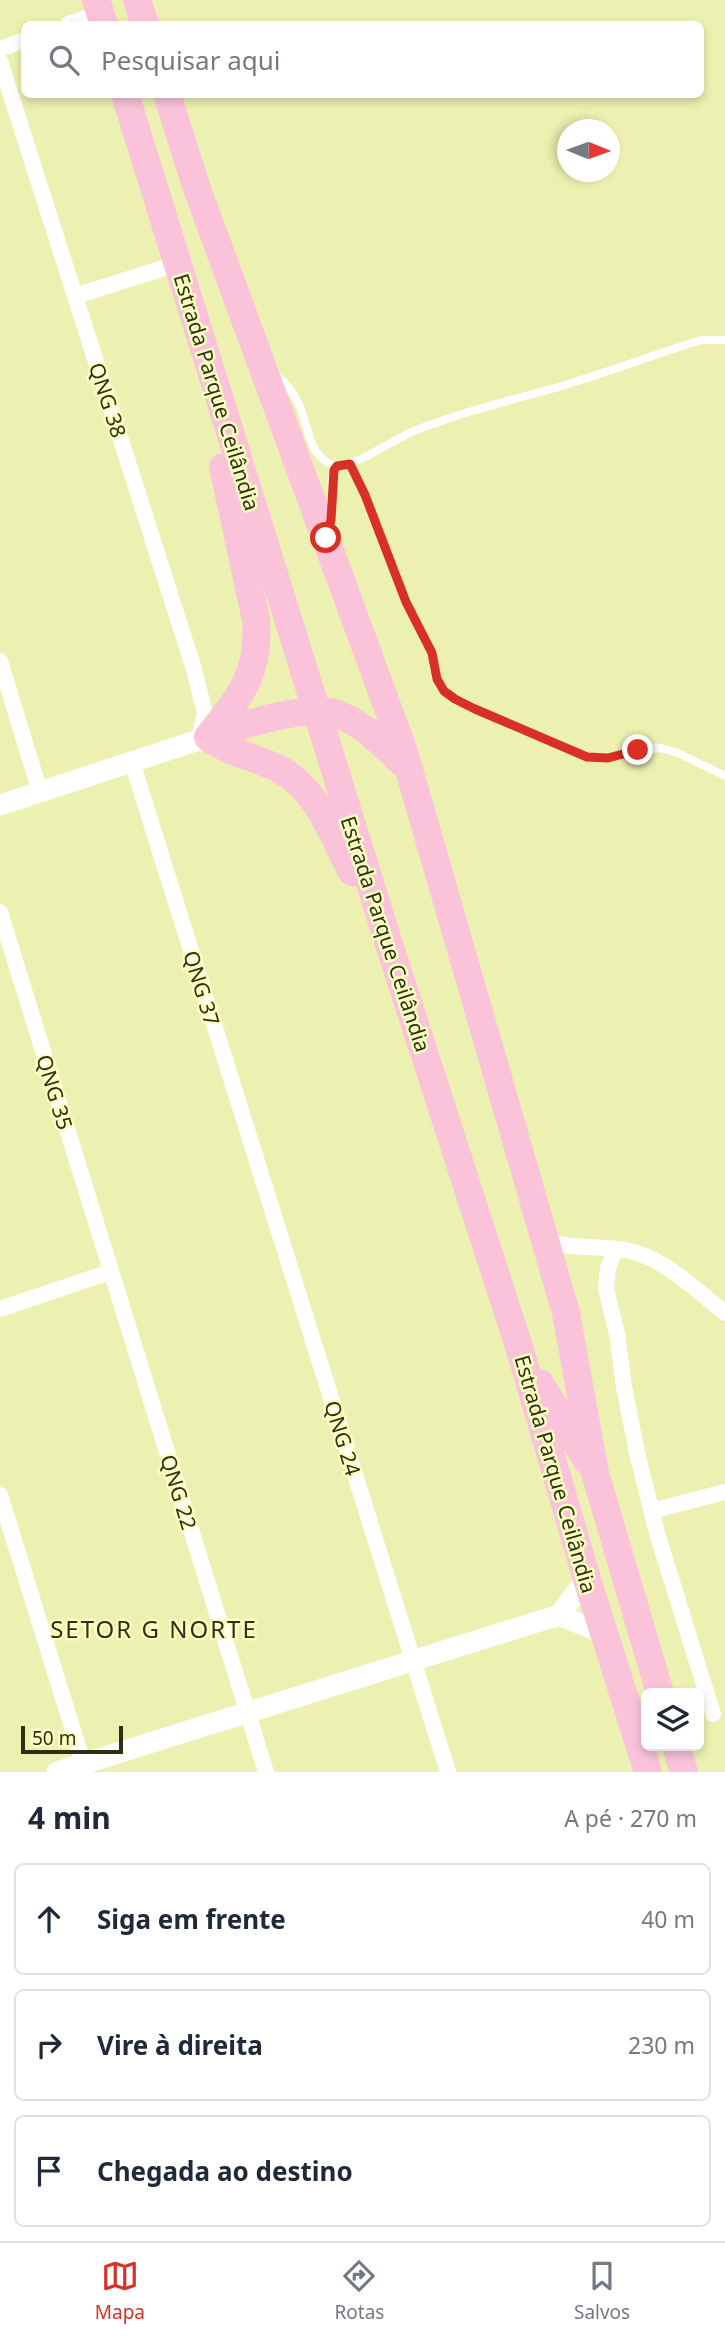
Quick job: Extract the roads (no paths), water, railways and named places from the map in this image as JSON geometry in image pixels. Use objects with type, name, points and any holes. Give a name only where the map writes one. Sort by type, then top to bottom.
[{"type":"highway","points":[[137,0],[144,21]]},
{"type":"highway","name":"Estrada Parque Ceilândia","points":[[126,98],[387,942],[520,1350],[648,1772]]},
{"type":"highway","name":"Estrada Parque Ceilândia","points":[[168,98],[196,186],[409,769],[566,1313],[595,1474],[659,1688]]},
{"type":"highway","points":[[190,306],[256,620],[258,643],[255,664],[248,681],[235,702],[203,738]]},
{"type":"highway","points":[[203,738],[253,723],[315,711],[335,714],[369,732],[409,769]]},
{"type":"highway","points":[[203,738],[230,752],[281,769],[296,781],[324,819],[387,942]]},
{"type":"highway","points":[[520,1350],[595,1474]]},
{"type":"highway","points":[[678,1751],[684,1772]]},
{"type":"street","points":[[76,21],[100,12]]},
{"type":"street","points":[[0,49],[21,41]]},
{"type":"street","name":"QNG 38","points":[[0,61],[198,685],[205,722],[203,738]]},
{"type":"street","points":[[75,296],[177,264]]},
{"type":"street","points":[[0,661],[40,792]]},
{"type":"street","points":[[0,805],[203,738]]},
{"type":"street","name":"QNG 37","points":[[132,762],[272,1215]]},
{"type":"street","name":"QNG 35","points":[[0,912],[110,1272]]},
{"type":"street","name":"QNG 24","points":[[272,1215],[447,1772]]},
{"type":"street","points":[[545,1240],[569,1247],[632,1251],[656,1260],[725,1312]]},
{"type":"street","points":[[616,1249],[608,1268],[606,1289],[617,1334],[637,1453],[651,1511],[712,1716]]},
{"type":"street","points":[[0,1308],[110,1272]]},
{"type":"street","name":"QNG 22","points":[[110,1272],[266,1772]]},
{"type":"street","points":[[651,1511],[725,1492]]},
{"type":"street","points":[[0,1495],[85,1768]]},
{"type":"street","points":[[57,1772],[85,1768],[247,1713],[559,1615],[587,1578]]},
{"type":"street","points":[[559,1615],[605,1634]]},
{"type":"lane","points":[[261,362],[291,390],[299,404],[309,438],[318,456],[337,466],[350,464],[398,438],[440,421],[702,340],[725,340]]},
{"type":"lane","points":[[350,464],[365,495],[406,602],[432,653],[437,679],[444,691],[475,709],[587,757],[608,758],[638,750],[661,748],[678,753],[725,776]]},
{"type":"lane","points":[[326,538],[331,520],[332,477],[337,466]]},
{"type":"district","name":"SETOR G NORTE","points":[[154,1628]]}]
